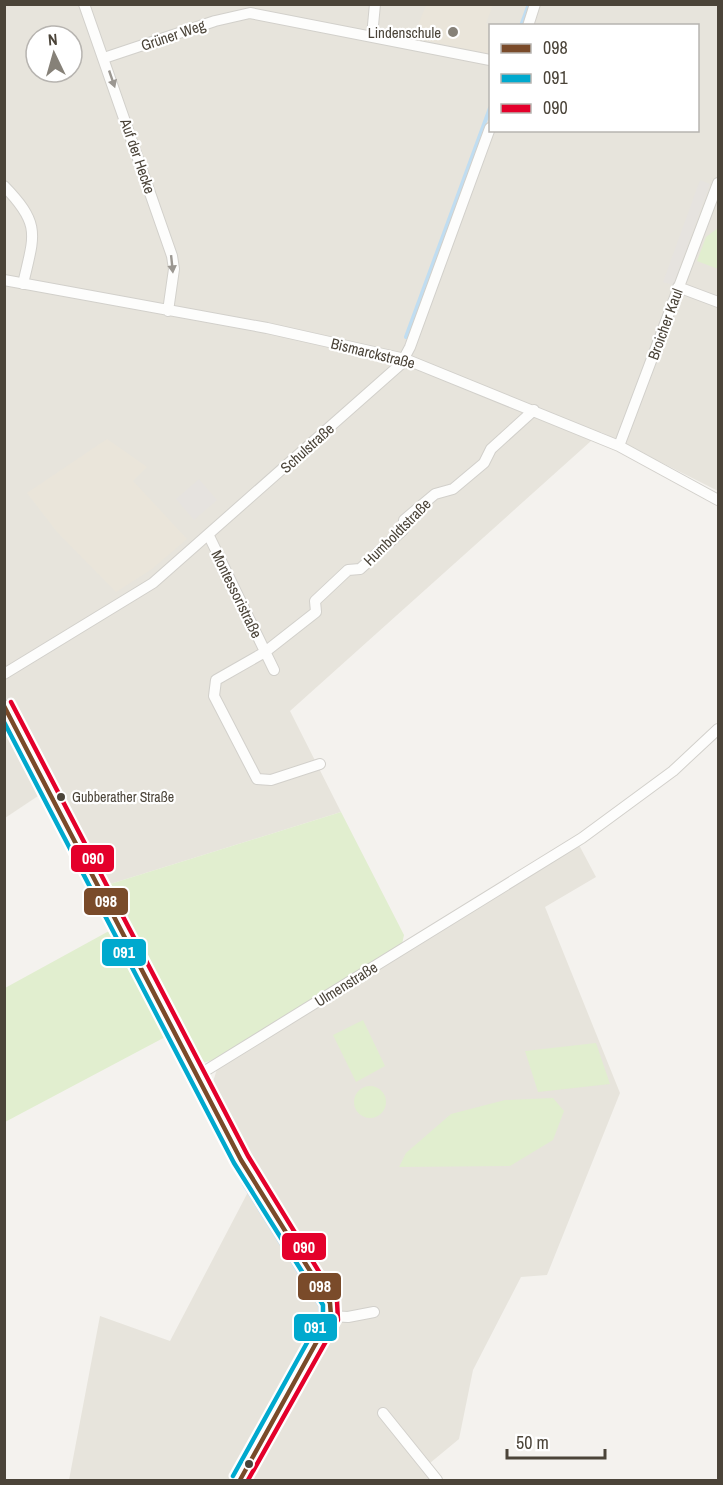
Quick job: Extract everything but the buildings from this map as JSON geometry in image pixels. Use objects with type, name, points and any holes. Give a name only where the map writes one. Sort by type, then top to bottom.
[{"type":"street","name":"Auf der Hecke","points":[[84,4],[172,256],[173,276],[168,311]]},
{"type":"street","points":[[372,36],[375,4]]},
{"type":"street","points":[[529,24],[535,4]]},
{"type":"street","name":"Grüner Weg","points":[[104,58],[244,14],[372,36],[489,60]]},
{"type":"street","name":"Schulstraße","points":[[4,674],[144,590],[209,536],[405,359],[489,131]]},
{"type":"street","name":"Broicher Kaul","points":[[619,446],[678,287],[714,204],[718,183]]},
{"type":"street","points":[[4,186],[25,210],[34,231],[23,284]]},
{"type":"street","name":"Bismarckstraße","points":[[4,280],[267,328],[405,359],[619,446],[718,500]]},
{"type":"street","points":[[678,287],[718,302]]},
{"type":"street","name":"Humboldtstraße","points":[[265,652],[316,612],[315,601],[348,570],[360,569],[403,530],[404,520],[435,494],[453,489],[484,463],[492,449],[534,410]]},
{"type":"street","name":"Montessoristraße","points":[[209,536],[274,669]]},
{"type":"street","name":"Montessoristraße","points":[[265,652],[216,680],[213,692],[221,710],[257,779],[268,780],[320,764]]},
{"type":"street","points":[[4,705],[196,1076],[258,1190],[328,1298],[331,1316],[240,1480]]},
{"type":"street","name":"Ulmenstraße","points":[[196,1076],[582,838],[673,771],[718,729]]},
{"type":"street","points":[[331,1316],[344,1318],[374,1312]]},
{"type":"street","points":[[383,1413],[437,1480]]},
{"type":"shaded area","points":[[5,5],[718,5],[718,491],[601,432],[290,711],[341,812],[107,885],[58,791],[38,796],[5,818]]},
{"type":"shaded area","name":"Lindenschule","points":[[426,5],[493,5],[486,23],[489,25],[489,54],[413,38]]},
{"type":"shaded area","points":[[700,180],[710,184],[673,285],[663,282]]},
{"type":"shaded area","points":[[107,439],[147,467],[133,481],[187,539],[152,569],[116,592],[57,532],[27,493]]},
{"type":"shaded area","points":[[199,479],[217,500],[194,520],[176,499]]},
{"type":"shaded area","points":[[579,845],[596,877],[545,907],[620,1093],[547,1275],[521,1277],[473,1370],[459,1439],[424,1468],[433,1480],[69,1480],[100,1316],[170,1341],[258,1173],[211,1088],[218,1066]]},
{"type":"green space","points":[[718,228],[718,269],[697,261],[706,237]]},
{"type":"green space","points":[[341,812],[404,935],[402,944],[213,1060],[199,1064],[107,885]]},
{"type":"green space","points":[[109,931],[136,974],[169,1035],[5,1122],[5,988]]},
{"type":"green space","points":[[363,1020],[385,1066],[356,1082],[333,1035]]},
{"type":"green space","points":[[596,1043],[610,1084],[538,1092],[525,1051]]},
{"type":"green space","points":[[370,1086],[381,1091],[386,1102],[381,1113],[370,1118],[359,1113],[354,1102],[359,1091]]},
{"type":"green space","points":[[553,1098],[564,1111],[553,1140],[510,1166],[399,1167],[406,1153],[451,1114],[505,1100]]},
{"type":"waterway","points":[[522,24],[529,4]]},
{"type":"waterway","points":[[406,337],[489,111]]},
{"type":"waterway","points":[[4,722],[131,969]]},
{"type":"waterway","points":[[139,983],[150,1003]]},
{"type":"waterway","points":[[155,1014],[245,1186],[320,1306],[320,1323],[307,1349]]},
{"type":"transit line","name":"090","points":[[11,702],[248,1156],[337,1301],[338,1320],[248,1480]]},
{"type":"transit line","name":"098","points":[[4,706],[241,1160],[330,1303],[331,1316],[240,1480]]},
{"type":"transit line","name":"091","points":[[4,722],[234,1163],[323,1305],[323,1314],[233,1476]]},
{"type":"place","name":"Lindenschule","points":[[453,32]]},
{"type":"place","name":"Gubberather Straße","points":[[61,797]]}]
